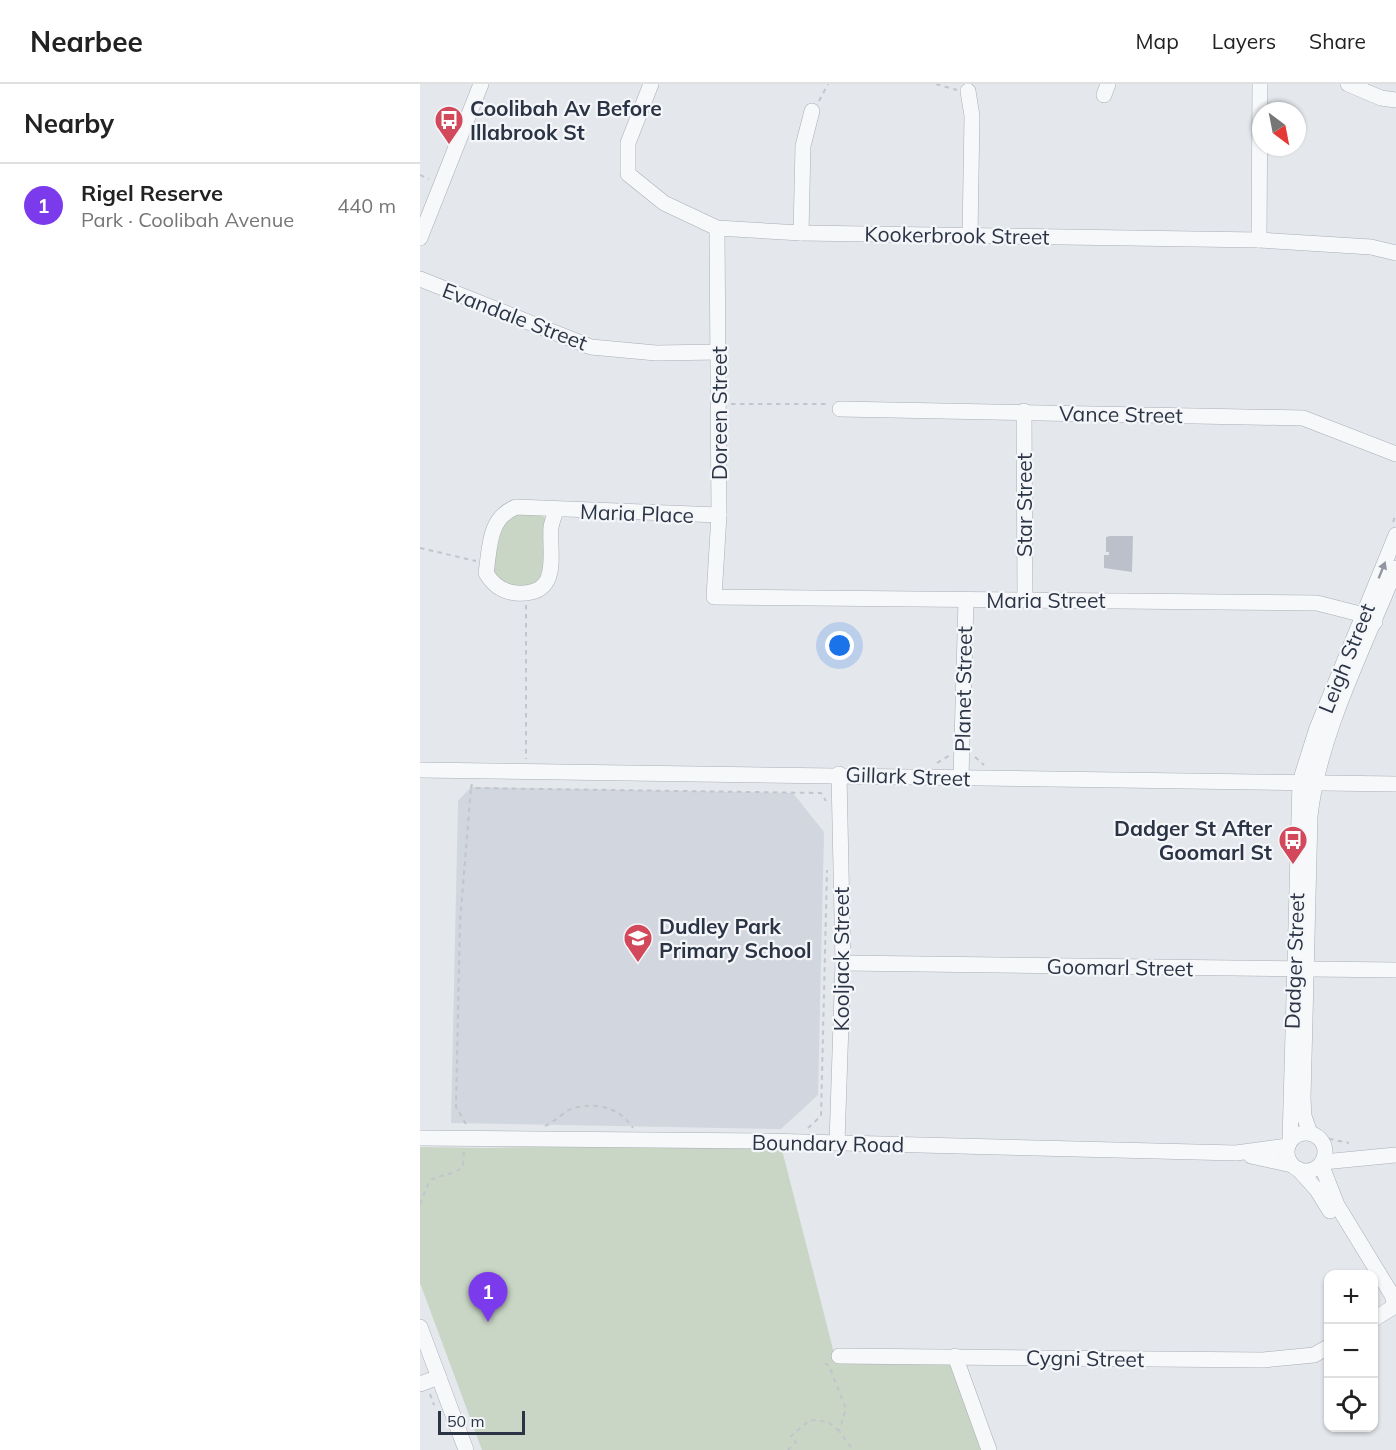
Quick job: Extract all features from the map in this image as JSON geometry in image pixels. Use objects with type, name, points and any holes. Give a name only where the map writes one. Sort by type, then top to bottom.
[{"type":"street","points":[[420,238],[481,84]]},
{"type":"street","name":"Kookerbrook Street","points":[[651,84],[628,143],[628,174],[664,203],[717,228],[801,233],[1259,240],[1371,247],[1396,253]]},
{"type":"street","points":[[1259,240],[1260,84]]},
{"type":"street","points":[[1348,84],[1381,98],[1396,100]]},
{"type":"street","points":[[968,91],[972,116],[970,236]]},
{"type":"street","points":[[801,233],[803,146],[812,111]]},
{"type":"street","name":"Doreen Street","points":[[714,597],[719,515],[717,228]]},
{"type":"street","name":"Evandale Street","points":[[420,279],[591,347],[656,352],[719,352]]},
{"type":"street","name":"Vance Street","points":[[840,409],[1303,418],[1396,454]]},
{"type":"street","name":"Star Street","points":[[1024,411],[1025,599]]},
{"type":"street","name":"Maria Place","points":[[488,564],[495,526],[503,513],[516,507],[719,515]]},
{"type":"street","name":"Maria Place","points":[[526,594],[543,586],[550,576],[551,527],[556,509]]},
{"type":"street","name":"Leigh Street","points":[[1369,618],[1396,535]]},
{"type":"street","points":[[488,564],[486,573],[495,585],[510,592],[526,594]]},
{"type":"street","name":"Leigh Street","points":[[1307,782],[1317,728],[1369,618],[1396,568]]},
{"type":"street","name":"Maria Street","points":[[714,597],[1317,603],[1369,618]]},
{"type":"street","name":"Planet Street","points":[[961,777],[966,600]]},
{"type":"street","name":"Gillark Street","points":[[420,770],[839,774],[1396,784]]},
{"type":"street","name":"Kooljack Street","points":[[837,1143],[843,963],[839,774]]},
{"type":"street","name":"Dadger Street","points":[[1289,1143],[1307,782]]},
{"type":"street","name":"Goomarl Street","points":[[843,963],[1396,970]]},
{"type":"street","name":"Dadger Street","points":[[1299,970],[1304,1116],[1313,1130]]},
{"type":"street","points":[[1367,1270],[1317,1190],[1287,1156],[1289,1143],[1299,1134],[1313,1130],[1321,1138],[1324,1144],[1322,1163],[1336,1205],[1392,1295],[1395,1307]]},
{"type":"street","name":"Boundary Road","points":[[420,1138],[462,1134],[1236,1153],[1295,1167]]},
{"type":"street","name":"Boundary Road","points":[[1236,1153],[1289,1143]]},
{"type":"street","points":[[1324,1144],[1377,1156]]},
{"type":"street","points":[[1295,1167],[1310,1170],[1322,1163],[1396,1155]]},
{"type":"street","points":[[1378,1287],[1384,1298],[1395,1307]]},
{"type":"street","points":[[1378,1317],[1395,1307]]},
{"type":"street","points":[[420,1327],[466,1450]]},
{"type":"street","name":"Cygni Street","points":[[832,1359],[955,1356],[1263,1360],[1314,1355],[1324,1350]]},
{"type":"street","points":[[955,1356],[989,1450]]},
{"type":"street","points":[[420,1384],[439,1377]]},
{"type":"path","points":[[812,111],[828,84]]},
{"type":"path","points":[[936,84],[968,91]]},
{"type":"path","points":[[719,404],[831,404],[840,409]]},
{"type":"path","points":[[420,548],[488,564]]},
{"type":"path","points":[[516,761],[526,761],[526,594]]},
{"type":"path","points":[[931,768],[951,754],[972,754],[988,769]]},
{"type":"path","points":[[420,1204],[430,1180],[456,1172],[463,1167],[462,1134],[468,1128],[456,1107],[460,922],[474,771]]},
{"type":"path","points":[[471,788],[820,793],[826,800],[828,811]]},
{"type":"path","points":[[801,1134],[821,1116],[827,860]]},
{"type":"path","points":[[545,1126],[573,1108],[610,1107],[624,1114],[634,1129]]},
{"type":"path","points":[[1313,1130],[1330,1139],[1349,1143]]},
{"type":"path","points":[[832,1359],[829,1366],[846,1408],[839,1431]]},
{"type":"path","points":[[788,1450],[796,1442],[791,1436],[810,1420],[828,1422],[839,1431],[853,1450]]},
{"type":"shaded area","name":"Dudley Park Primary School","points":[[471,787],[793,793],[824,832],[818,1095],[781,1129],[451,1123],[458,801]]},
{"type":"green space","points":[[540,514],[545,518],[546,560],[541,580],[524,586],[496,579],[492,568],[503,523],[514,515]]},
{"type":"green space","points":[[780,1142],[835,1357],[955,1356],[985,1450],[482,1450],[420,1283],[420,1147],[486,1148]]},
{"type":"building","points":[[1133,536],[1132,572],[1104,568],[1104,555],[1109,555],[1109,552],[1106,552],[1106,537]]},
{"type":"place","name":"Coolibah Av Before Illabrook St","points":[[449,146]]},
{"type":"place","name":"Dadger St After Goomarl St","points":[[1293,866]]},
{"type":"place","name":"Dudley Park Primary School","points":[[638,964]]},
{"type":"place","name":"Rigel Reserve","points":[[488,1322]]}]
